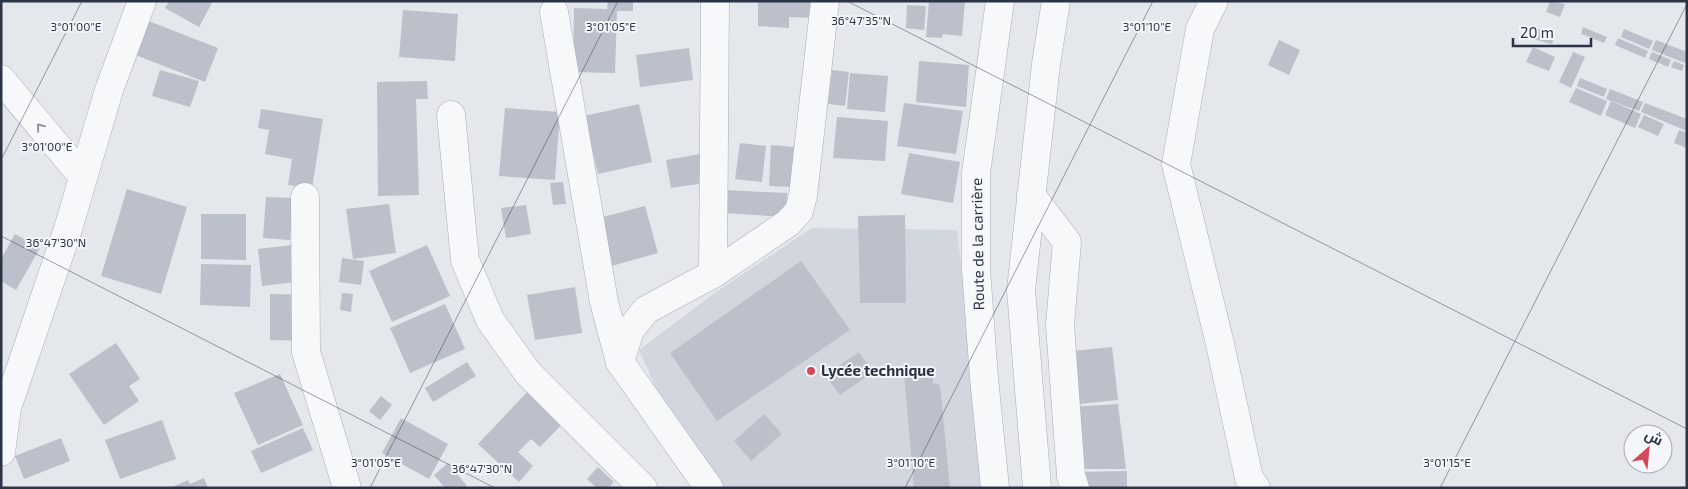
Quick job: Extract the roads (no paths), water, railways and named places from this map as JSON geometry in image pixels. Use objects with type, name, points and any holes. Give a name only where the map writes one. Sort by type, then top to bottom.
[{"type":"street","points":[[1,452],[7,408],[83,177],[108,90],[142,1]]},
{"type":"street","points":[[713,274],[715,1]]},
{"type":"street","points":[[620,362],[630,330],[646,310],[713,274],[788,223],[800,211],[825,1]]},
{"type":"street","name":"Route de la carrière","points":[[995,488],[976,269],[976,173],[1000,1]]},
{"type":"street","points":[[1037,488],[1020,290],[1046,64],[1056,1]]},
{"type":"street","points":[[1214,1],[1200,29],[1176,164],[1220,344],[1249,478],[1256,488]]},
{"type":"street","points":[[554,12],[604,302],[620,362],[710,488]]},
{"type":"street","points":[[1,79],[83,177]]},
{"type":"street","points":[[451,115],[465,260],[490,320],[528,373],[644,488]]},
{"type":"street","points":[[1031,196],[1067,242],[1060,325],[1071,476],[1075,488]]},
{"type":"street","points":[[304,197],[306,352],[347,488]]},
{"type":"place","name":"Lycée technique","points":[[811,371]]}]
